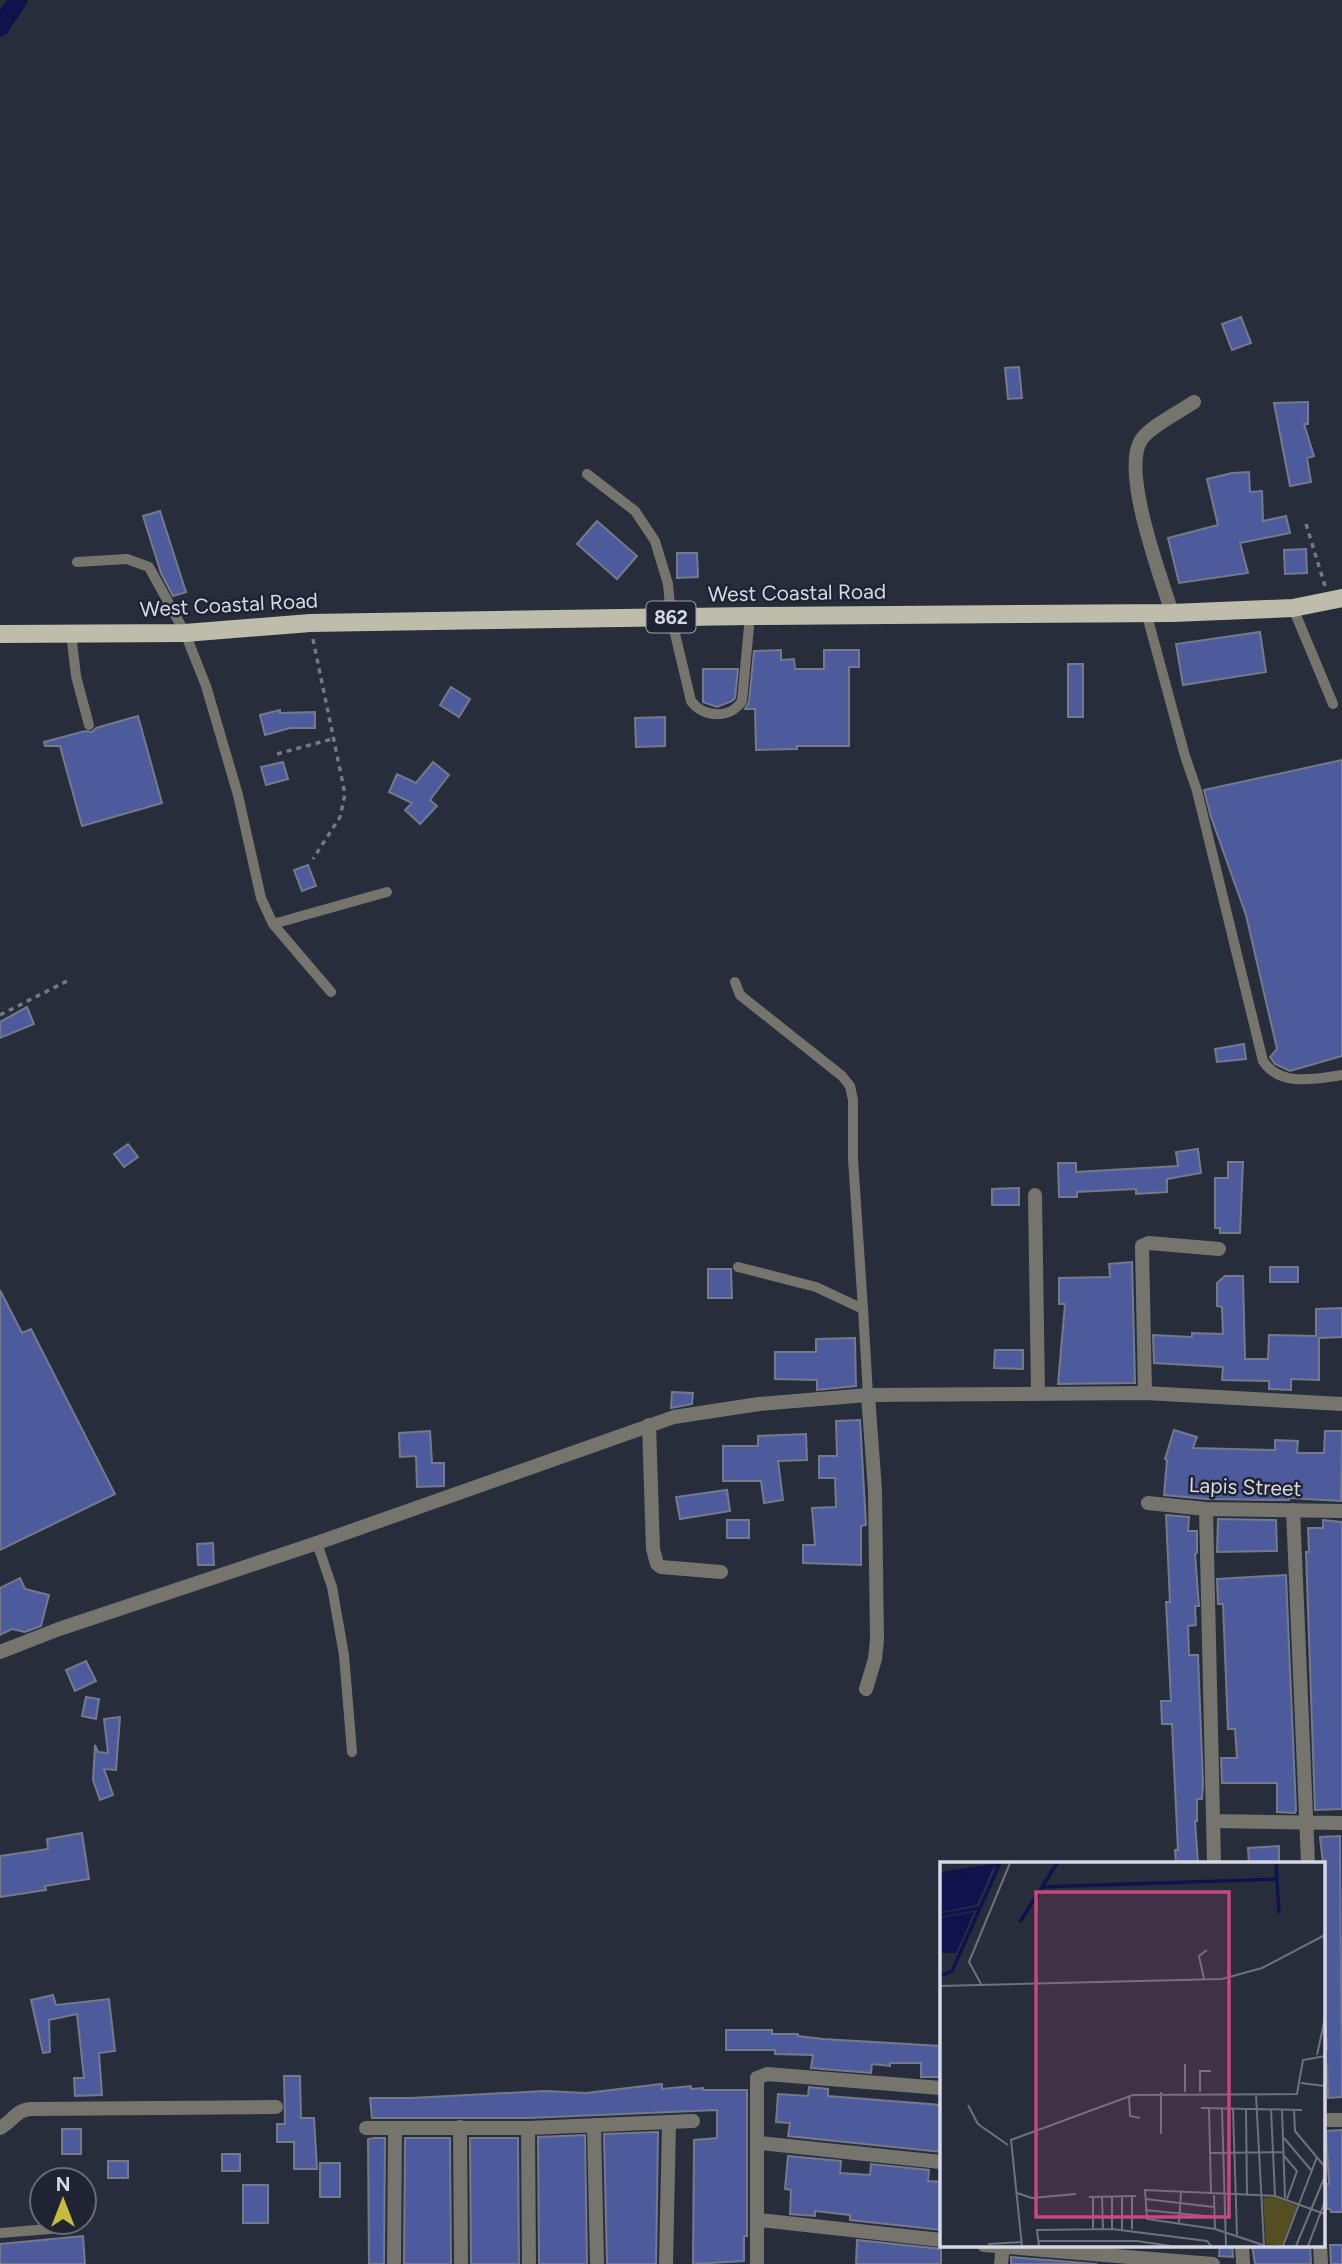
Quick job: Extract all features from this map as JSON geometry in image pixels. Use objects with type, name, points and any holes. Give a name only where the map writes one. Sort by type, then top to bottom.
[{"type":"main road","name":"West Coastal Road","points":[[0,634],[185,632],[310,623],[1172,613],[1293,608],[1336,600]]},
{"type":"street","points":[[1172,613],[1140,507],[1137,481],[1138,447],[1143,437],[1194,402]]},
{"type":"street","points":[[1035,1195],[1038,1394]]},
{"type":"street","points":[[1145,1394],[1142,1246],[1149,1243],[1219,1249]]},
{"type":"street","points":[[0,1652],[59,1629],[317,1543],[674,1417],[759,1404],[868,1395],[1145,1394],[1342,1404]]},
{"type":"street","points":[[866,1689],[875,1659],[877,1640],[875,1490],[868,1395]]},
{"type":"street","points":[[649,1425],[653,1549],[656,1564],[721,1572]]},
{"type":"street","name":"Lapis Street","points":[[1148,1503],[1206,1509],[1342,1511]]},
{"type":"street","points":[[1206,1509],[1214,1862]]},
{"type":"street","points":[[1293,1510],[1308,1862]]},
{"type":"street","points":[[1213,1821],[1342,1823]]},
{"type":"street","points":[[758,2264],[757,2078],[778,2074],[940,2088]]},
{"type":"street","points":[[0,2128],[8,2124],[18,2112],[30,2109],[276,2107]]},
{"type":"street","points":[[1324,2120],[1342,2120]]},
{"type":"street","points":[[366,2128],[528,2128],[694,2122]]},
{"type":"street","points":[[666,2264],[669,2123]]},
{"type":"street","points":[[594,2125],[597,2264]]},
{"type":"street","points":[[460,2127],[461,2264]]},
{"type":"street","points":[[394,2264],[395,2128]]},
{"type":"street","points":[[528,2128],[529,2264]]},
{"type":"street","points":[[759,2143],[940,2162]]},
{"type":"street","points":[[758,2220],[940,2240]]},
{"type":"street","points":[[1001,2264],[1003,2246],[1213,2264]]},
{"type":"street","points":[[1242,2246],[1243,2264]]},
{"type":"street","points":[[1320,2246],[1321,2264]]},
{"type":"lane","points":[[587,474],[635,511],[655,541],[668,584],[671,617],[691,701],[697,709],[705,713],[729,714],[737,710],[742,701],[750,616]]},
{"type":"lane","points":[[77,562],[127,559],[149,567],[185,632],[206,686],[237,795],[261,898],[273,924],[331,992]]},
{"type":"lane","points":[[1293,608],[1333,704]]},
{"type":"lane","points":[[1146,612],[1197,791],[1263,1061],[1280,1077],[1311,1079],[1342,1075]]},
{"type":"lane","points":[[71,633],[76,676],[89,725]]},
{"type":"lane","points":[[273,924],[387,892]]},
{"type":"lane","points":[[735,982],[740,995],[794,1040],[825,1061],[850,1086],[853,1100],[853,1159],[868,1395]]},
{"type":"lane","points":[[738,1267],[816,1287],[863,1309]]},
{"type":"lane","points":[[317,1543],[332,1587],[342,1642],[352,1752]]},
{"type":"lane","points":[[0,2232],[28,2230]]},
{"type":"path","points":[[1306,524],[1336,600]]},
{"type":"path","points":[[310,623],[345,794],[343,810],[313,859]]},
{"type":"path","points":[[276,754],[332,739]]},
{"type":"path","points":[[0,1015],[71,979]]},
{"type":"building","points":[[1241,317],[1251,343],[1232,350],[1222,324]]},
{"type":"building","points":[[1019,367],[1022,398],[1008,399],[1005,368]]},
{"type":"building","points":[[1308,402],[1308,424],[1304,424],[1314,456],[1307,458],[1311,482],[1290,486],[1274,403]]},
{"type":"building","points":[[1249,472],[1250,492],[1262,491],[1263,521],[1286,516],[1290,533],[1240,543],[1248,573],[1179,583],[1168,538],[1218,525],[1207,479]]},
{"type":"building","points":[[160,511],[186,592],[173,596],[161,573],[143,516]]},
{"type":"building","points":[[597,521],[637,556],[617,579],[577,544]]},
{"type":"building","points":[[1306,549],[1307,573],[1285,574],[1284,550]]},
{"type":"building","points":[[677,553],[697,553],[698,577],[677,578]]},
{"type":"building","points":[[1260,632],[1266,672],[1183,685],[1176,644]]},
{"type":"building","points":[[781,650],[781,660],[794,659],[795,669],[824,669],[824,650],[859,650],[859,667],[849,667],[849,746],[797,746],[797,749],[756,750],[755,709],[745,709],[749,702],[754,651]]},
{"type":"building","points":[[1068,664],[1083,664],[1083,717],[1068,717]]},
{"type":"building","points":[[703,669],[738,669],[735,698],[732,701],[717,707],[703,702]]},
{"type":"building","points":[[451,687],[470,699],[459,717],[440,705]]},
{"type":"building","points":[[280,710],[280,713],[315,712],[315,728],[290,728],[265,735],[260,715]]},
{"type":"building","points":[[138,716],[162,803],[82,826],[60,746],[45,746],[44,742],[85,731],[92,732],[96,728]]},
{"type":"building","points":[[665,717],[665,746],[636,747],[635,718]]},
{"type":"building","points":[[1342,760],[1342,1056],[1290,1071],[1275,1064],[1270,1057],[1277,1049],[1246,915],[1204,790]]},
{"type":"building","points":[[283,762],[288,779],[266,785],[261,767]]},
{"type":"building","points":[[433,762],[449,775],[430,800],[437,806],[420,824],[405,810],[412,803],[389,792],[397,774],[416,783]]},
{"type":"building","points":[[308,865],[316,886],[302,891],[294,870]]},
{"type":"building","points":[[27,1007],[34,1024],[0,1038],[0,1022]]},
{"type":"building","points":[[1244,1044],[1246,1059],[1217,1062],[1215,1049]]},
{"type":"building","points":[[128,1144],[138,1157],[124,1167],[114,1154]]},
{"type":"building","points":[[1198,1149],[1201,1173],[1167,1179],[1167,1192],[1136,1194],[1136,1189],[1077,1192],[1077,1197],[1059,1197],[1058,1163],[1076,1163],[1076,1172],[1178,1166],[1176,1152]]},
{"type":"building","points":[[1228,1162],[1243,1162],[1240,1233],[1220,1233],[1220,1228],[1215,1228],[1215,1178],[1228,1178]]},
{"type":"building","points":[[1019,1188],[1019,1205],[992,1205],[992,1189]]},
{"type":"building","points":[[1132,1262],[1135,1383],[1058,1384],[1065,1304],[1059,1304],[1059,1278],[1110,1277],[1109,1264]]},
{"type":"building","points":[[1270,1267],[1298,1267],[1298,1282],[1270,1282]]},
{"type":"building","points":[[708,1269],[731,1269],[732,1298],[708,1298]]},
{"type":"building","points":[[1225,1276],[1243,1276],[1245,1359],[1268,1359],[1269,1335],[1316,1336],[1316,1309],[1342,1308],[1342,1337],[1319,1338],[1319,1380],[1291,1379],[1291,1390],[1269,1389],[1269,1381],[1222,1380],[1223,1367],[1154,1363],[1153,1335],[1192,1337],[1192,1333],[1223,1334],[1222,1307],[1217,1306],[1217,1283]]},
{"type":"building","points":[[0,1290],[22,1333],[31,1329],[115,1494],[0,1550]]},
{"type":"building","points":[[855,1338],[856,1386],[817,1390],[817,1380],[775,1379],[775,1352],[816,1352],[816,1339]]},
{"type":"building","points":[[995,1350],[1023,1350],[1023,1369],[994,1368]]},
{"type":"building","points":[[672,1392],[693,1393],[692,1404],[671,1408]]},
{"type":"building","points":[[860,1420],[866,1525],[861,1526],[861,1565],[803,1563],[803,1545],[815,1545],[812,1508],[836,1507],[835,1478],[819,1478],[819,1456],[837,1456],[836,1421]]},
{"type":"building","points":[[1174,1430],[1197,1437],[1193,1448],[1275,1450],[1275,1440],[1298,1441],[1297,1453],[1324,1453],[1325,1431],[1342,1431],[1341,1501],[1289,1498],[1207,1499],[1164,1495],[1165,1459]]},
{"type":"building","points":[[430,1431],[432,1463],[444,1463],[444,1486],[417,1487],[416,1456],[400,1457],[399,1433]]},
{"type":"building","points":[[806,1434],[807,1460],[778,1461],[783,1500],[764,1503],[761,1481],[723,1481],[723,1446],[758,1446],[758,1436]]},
{"type":"building","points":[[727,1490],[730,1511],[680,1519],[676,1497]]},
{"type":"building","points":[[1166,1515],[1189,1517],[1188,1531],[1197,1531],[1195,1554],[1199,1606],[1195,1606],[1196,1625],[1188,1626],[1189,1655],[1198,1655],[1203,1784],[1202,1799],[1197,1799],[1195,1821],[1198,1862],[1176,1862],[1175,1850],[1178,1850],[1172,1724],[1162,1724],[1161,1701],[1171,1701],[1166,1602],[1170,1602]]},
{"type":"building","points":[[1218,1519],[1276,1520],[1277,1551],[1217,1552]]},
{"type":"building","points":[[727,1520],[749,1520],[749,1538],[727,1538]]},
{"type":"building","points":[[1323,1520],[1342,1522],[1342,1809],[1315,1810],[1306,1552],[1309,1552],[1308,1528],[1323,1528]]},
{"type":"building","points":[[213,1543],[214,1565],[198,1565],[197,1544]]},
{"type":"building","points":[[1286,1575],[1295,1813],[1277,1812],[1277,1783],[1222,1783],[1221,1758],[1237,1758],[1235,1729],[1228,1729],[1223,1604],[1218,1604],[1217,1579]]},
{"type":"building","points":[[20,1578],[25,1589],[49,1595],[41,1626],[25,1632],[12,1629],[0,1635],[0,1588]]},
{"type":"building","points":[[86,1661],[96,1681],[75,1691],[66,1670]]},
{"type":"building","points":[[86,1697],[99,1699],[96,1719],[82,1716]]},
{"type":"building","points":[[120,1717],[116,1770],[104,1769],[113,1795],[100,1800],[93,1780],[95,1745],[98,1752],[108,1753],[104,1719]]},
{"type":"building","points":[[82,1833],[89,1879],[45,1886],[46,1890],[0,1897],[0,1856],[48,1849],[47,1839]]},
{"type":"building","points":[[1340,1836],[1342,2097],[1328,2098],[1327,2066],[1324,2066],[1324,2049],[1327,2049],[1324,2004],[1324,1862],[1320,1837]]},
{"type":"building","points":[[1279,1846],[1279,1862],[1249,1862],[1248,1848]]},
{"type":"building","points":[[53,1995],[56,2005],[109,1999],[115,2051],[99,2053],[102,2095],[75,2096],[74,2078],[84,2078],[77,2014],[49,2020],[50,2052],[43,2053],[31,2000]]},
{"type":"building","points":[[726,2030],[772,2030],[772,2034],[798,2034],[823,2039],[940,2046],[940,2077],[921,2077],[921,2063],[890,2063],[890,2066],[872,2064],[871,2073],[811,2068],[813,2055],[775,2054],[775,2050],[726,2050]]},
{"type":"building","points":[[284,2076],[300,2076],[301,2118],[314,2118],[317,2169],[294,2169],[294,2142],[277,2142],[277,2124],[285,2124]]},
{"type":"building","points":[[662,2084],[662,2089],[691,2086],[691,2089],[703,2090],[747,2090],[747,2236],[744,2236],[744,2261],[693,2264],[694,2140],[717,2138],[717,2110],[528,2118],[372,2118],[370,2098],[545,2091],[586,2093]]},
{"type":"building","points":[[809,2087],[828,2089],[828,2096],[940,2105],[940,2152],[788,2136],[790,2123],[776,2122],[778,2094],[808,2096]]},
{"type":"building","points":[[62,2129],[81,2129],[81,2154],[62,2154]]},
{"type":"building","points":[[1342,2130],[1342,2212],[1331,2212],[1327,2209],[1326,2184],[1329,2184],[1326,2131]]},
{"type":"building","points":[[658,2132],[656,2264],[607,2264],[604,2134]]},
{"type":"building","points":[[585,2135],[587,2264],[539,2264],[538,2137]]},
{"type":"building","points":[[385,2138],[384,2264],[369,2264],[368,2139]]},
{"type":"building","points":[[405,2138],[450,2138],[451,2264],[404,2264]]},
{"type":"building","points":[[470,2138],[518,2138],[519,2264],[471,2264]]},
{"type":"building","points":[[222,2154],[240,2154],[240,2171],[222,2171]]},
{"type":"building","points":[[788,2156],[841,2161],[840,2173],[870,2175],[871,2164],[929,2170],[928,2181],[940,2182],[940,2230],[850,2220],[850,2215],[815,2211],[815,2216],[790,2214],[791,2190],[785,2189]]},
{"type":"building","points":[[108,2161],[128,2161],[128,2178],[108,2178]]},
{"type":"building","points":[[320,2163],[340,2163],[340,2197],[320,2197]]},
{"type":"building","points":[[243,2185],[268,2185],[268,2223],[243,2223]]},
{"type":"building","points":[[83,2236],[85,2264],[0,2264],[0,2244]]},
{"type":"building","points":[[857,2240],[941,2249],[941,2264],[856,2264]]},
{"type":"building","points":[[1330,2245],[1342,2245],[1342,2264],[1331,2264]]},
{"type":"building","points":[[1220,2246],[1232,2246],[1233,2257],[1219,2256]]},
{"type":"building","points":[[1252,2246],[1310,2246],[1311,2264],[1255,2264]]},
{"type":"building","points":[[1011,2257],[1097,2264],[1011,2264]]},
{"type":"waterway","points":[[0,27],[18,0]]}]
